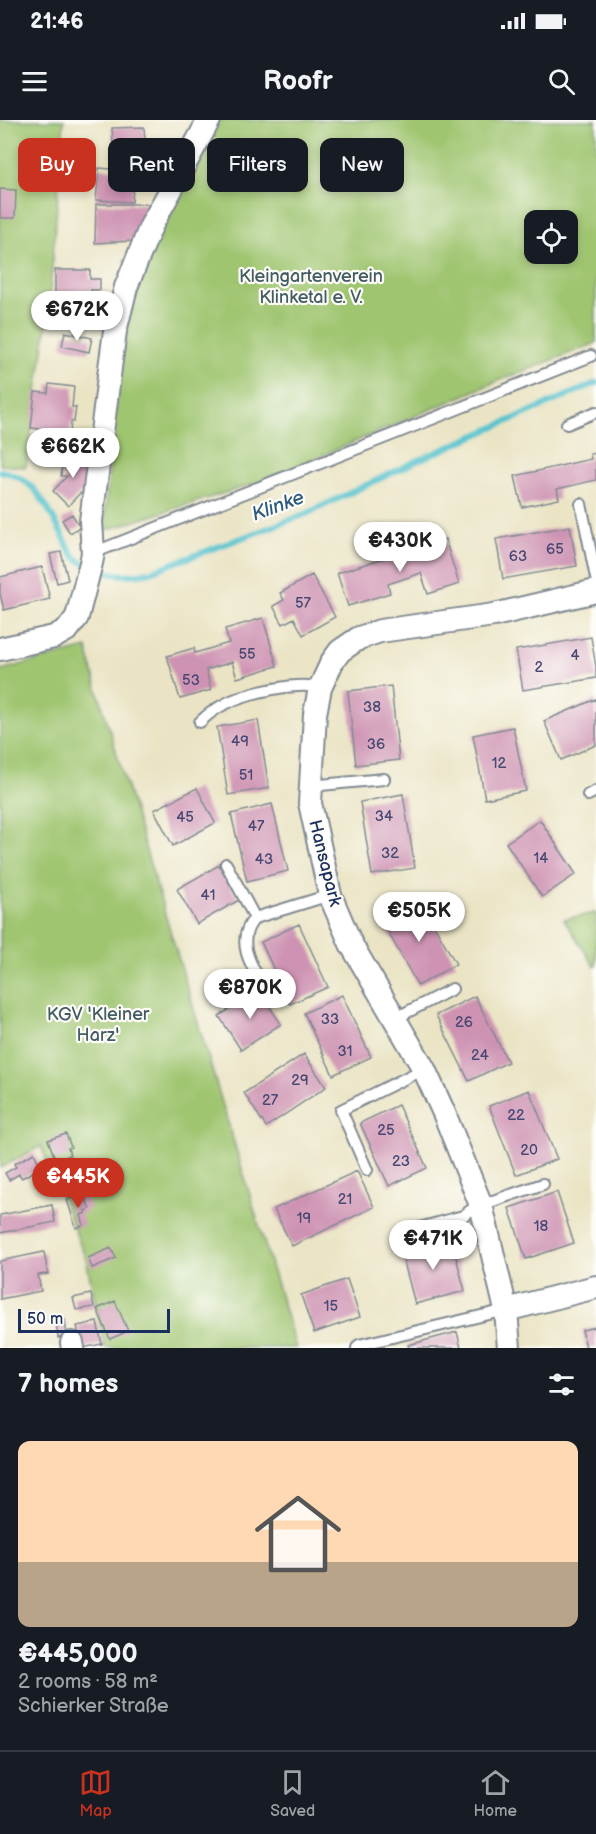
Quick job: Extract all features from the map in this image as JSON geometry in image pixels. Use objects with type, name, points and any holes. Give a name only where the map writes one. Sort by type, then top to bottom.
[{"type":"street","points":[[0,649],[54,637],[68,629],[77,617],[92,558],[91,521],[110,368],[115,331],[126,286],[151,226],[208,120]]},
{"type":"street","name":"Hansapark","points":[[509,1348],[506,1310],[481,1205],[424,1069],[351,944],[330,896],[310,803],[315,714],[320,688],[340,651],[370,634],[494,615],[596,591]]},
{"type":"street","points":[[506,1310],[596,1287]]},
{"type":"lane","points":[[92,558],[591,356]]},
{"type":"lane","points":[[567,424],[596,412]]},
{"type":"lane","points":[[581,504],[596,578]]},
{"type":"lane","points":[[200,722],[219,706],[242,697],[296,685],[320,688]]},
{"type":"lane","points":[[310,786],[384,779]]},
{"type":"lane","points":[[225,864],[255,918]]},
{"type":"lane","points":[[270,998],[244,950],[246,926],[255,918],[330,896]]},
{"type":"lane","points":[[394,1019],[452,988]]},
{"type":"lane","points":[[367,1170],[341,1110],[424,1069]]},
{"type":"lane","points":[[405,1232],[463,1216],[481,1205],[543,1184]]},
{"type":"lane","points":[[357,1348],[359,1345],[506,1310]]},
{"type":"green space","points":[[0,120],[64,120],[63,138],[18,138],[18,192],[58,192],[48,316],[26,467],[0,465]]},
{"type":"green space","name":"Kleingartenverein Klinketal e. V.","points":[[219,120],[596,120],[596,343],[493,383],[260,482],[103,531],[120,363],[134,296],[165,221],[181,192],[195,192],[195,165],[207,142],[207,192],[308,192],[308,138],[209,138]]},
{"type":"green space","name":"KGV 'Kleiner Harz'","points":[[87,648],[97,688],[296,1348],[105,1348],[86,1259],[41,1146],[0,1168],[0,670]]},
{"type":"green space","points":[[596,913],[596,965],[594,966],[564,919]]},
{"type":"building","points":[[144,127],[145,138],[113,138],[112,128]]},
{"type":"building","points":[[99,168],[108,169],[108,192],[133,192],[132,202],[96,200]]},
{"type":"building","points":[[0,189],[16,190],[15,218],[0,218]]},
{"type":"building","points":[[96,204],[153,204],[132,241],[95,243]]},
{"type":"building","points":[[55,270],[90,270],[90,279],[100,279],[100,290],[91,290],[91,302],[55,301]]},
{"type":"building","points":[[65,332],[92,338],[89,352],[62,346]]},
{"type":"building","points":[[49,384],[74,387],[72,407],[76,407],[70,432],[31,428],[35,392],[48,393]]},
{"type":"building","points":[[596,453],[596,480],[557,489],[559,499],[522,507],[515,476],[591,459],[590,454]]},
{"type":"building","points":[[63,456],[89,458],[85,494],[80,493],[68,506],[53,491],[67,476],[61,476]]},
{"type":"building","points":[[72,514],[80,527],[70,533],[62,520]]},
{"type":"building","points":[[570,526],[577,566],[503,579],[496,539]]},
{"type":"building","points":[[445,539],[459,584],[428,594],[421,573],[388,584],[390,593],[348,606],[337,573]]},
{"type":"building","points":[[61,552],[68,580],[57,583],[50,554]]},
{"type":"building","points":[[42,567],[50,599],[4,610],[0,594],[0,577]]},
{"type":"building","points":[[312,575],[335,617],[303,635],[294,618],[283,624],[273,606],[284,600],[280,593]]},
{"type":"building","points":[[263,618],[277,666],[237,678],[232,662],[206,670],[211,690],[180,699],[167,656],[194,648],[195,653],[229,643],[225,629]]},
{"type":"building","points":[[591,637],[596,678],[523,690],[516,650]]},
{"type":"building","points":[[391,686],[399,760],[356,765],[348,691]]},
{"type":"building","points":[[596,699],[596,745],[561,760],[544,721]]},
{"type":"building","points":[[258,720],[269,788],[228,795],[217,727]]},
{"type":"building","points":[[513,727],[526,791],[485,799],[473,735]]},
{"type":"building","points":[[197,788],[215,823],[173,846],[154,810]]},
{"type":"building","points":[[403,794],[415,868],[372,875],[360,802]]},
{"type":"building","points":[[272,804],[288,871],[247,881],[231,814]]},
{"type":"building","points":[[540,820],[576,874],[542,897],[506,843]]},
{"type":"building","points":[[219,865],[239,900],[197,924],[177,889]]},
{"type":"building","points":[[420,900],[456,964],[418,986],[382,921]]},
{"type":"building","points":[[299,924],[328,987],[290,1004],[261,942]]},
{"type":"building","points":[[259,990],[281,1024],[241,1050],[219,1016]]},
{"type":"building","points":[[342,995],[371,1057],[333,1075],[304,1013]]},
{"type":"building","points":[[475,996],[508,1062],[469,1081],[436,1015]]},
{"type":"building","points":[[304,1054],[326,1087],[266,1127],[244,1093]]},
{"type":"building","points":[[529,1090],[557,1159],[516,1175],[489,1106]]},
{"type":"building","points":[[398,1105],[427,1168],[389,1186],[360,1123]]},
{"type":"building","points":[[66,1134],[71,1147],[68,1148],[70,1155],[56,1161],[48,1140]]},
{"type":"building","points":[[34,1153],[41,1167],[22,1178],[19,1174],[9,1180],[5,1173],[16,1167],[14,1164]]},
{"type":"building","points":[[357,1171],[374,1207],[292,1246],[274,1209]]},
{"type":"building","points":[[557,1192],[574,1243],[526,1259],[509,1208]]},
{"type":"building","points":[[84,1194],[90,1209],[81,1215],[84,1225],[76,1228],[67,1200]]},
{"type":"building","points":[[52,1205],[55,1222],[0,1233],[0,1215]]},
{"type":"building","points":[[451,1238],[465,1291],[415,1304],[401,1251]]},
{"type":"building","points":[[111,1248],[116,1258],[92,1268],[88,1258]]},
{"type":"building","points":[[44,1252],[48,1274],[38,1275],[41,1291],[0,1299],[0,1261]]},
{"type":"building","points":[[347,1279],[360,1317],[314,1333],[301,1295]]},
{"type":"building","points":[[91,1294],[94,1307],[76,1310],[73,1298]]},
{"type":"building","points":[[115,1301],[128,1331],[110,1339],[97,1309]]},
{"type":"building","points":[[65,1320],[67,1337],[58,1338],[56,1321]]},
{"type":"building","points":[[97,1322],[102,1344],[82,1348],[77,1326]]},
{"type":"building","points":[[596,1327],[596,1348],[586,1348],[582,1330]]},
{"type":"building","points":[[457,1332],[461,1348],[409,1348],[408,1345]]},
{"type":"waterway","name":"Klinke","points":[[0,471],[12,474],[32,487],[40,496],[74,556],[83,563],[113,574],[142,574],[306,514],[419,460],[596,383]]}]
